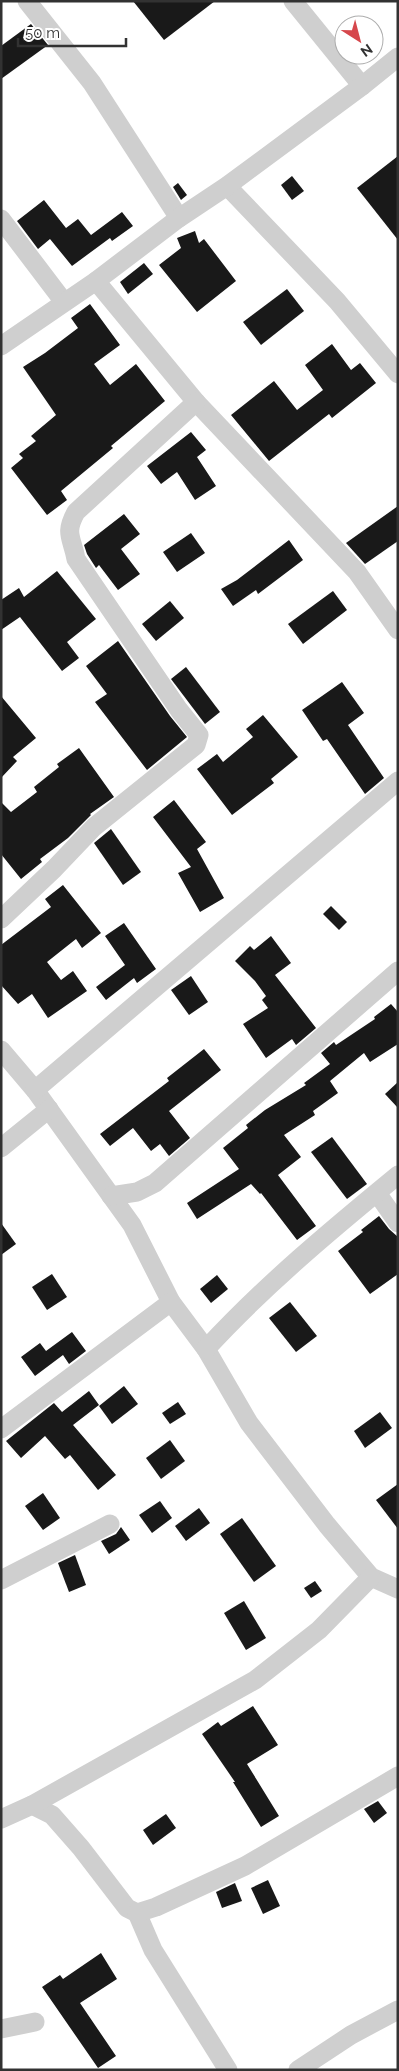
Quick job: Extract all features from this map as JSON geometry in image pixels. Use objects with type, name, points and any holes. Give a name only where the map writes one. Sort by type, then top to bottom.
[{"type":"street","points":[[28,1],[92,83],[179,218]]},
{"type":"street","points":[[293,1],[362,86]]},
{"type":"street","points":[[1,346],[96,281],[179,218],[228,186],[396,61]]},
{"type":"street","points":[[228,186],[337,301],[398,374]]},
{"type":"street","points":[[1,219],[64,302]]},
{"type":"street","points":[[96,281],[196,402],[357,572],[398,630]]},
{"type":"street","points":[[1,920],[94,827],[196,745],[198,741],[199,735],[179,710],[76,559],[74,545],[69,535],[69,525],[76,512],[196,402]]},
{"type":"street","points":[[35,1090],[398,781]]},
{"type":"street","points":[[111,1196],[137,1192],[155,1183],[398,971]]},
{"type":"street","points":[[1,1050],[35,1090],[132,1225],[171,1302],[206,1349],[249,1423],[327,1525],[371,1577],[398,1589]]},
{"type":"street","points":[[1,1148],[49,1109]]},
{"type":"street","points":[[206,1349],[244,1308],[325,1235],[398,1175]]},
{"type":"street","points":[[376,1193],[398,1223]]},
{"type":"street","points":[[1,1429],[171,1302]]},
{"type":"street","points":[[1,1580],[110,1524]]},
{"type":"street","points":[[1,1819],[32,1805],[255,1680],[319,1630],[371,1577]]},
{"type":"street","points":[[137,1913],[156,1907],[245,1866],[398,1776]]},
{"type":"street","points":[[32,1805],[52,1815],[81,1848],[127,1908],[137,1913],[153,1950],[228,2070]]},
{"type":"street","points":[[298,2070],[351,2035],[398,2010]]},
{"type":"street","points":[[1,2029],[36,2022]]},
{"type":"building","points":[[133,1],[215,1],[164,40]]},
{"type":"building","points":[[31,24],[48,45],[1,79],[1,46]]},
{"type":"building","points":[[398,156],[398,240],[357,188]]},
{"type":"building","points":[[292,176],[304,191],[292,200],[281,185]]},
{"type":"building","points":[[178,183],[187,195],[181,200],[173,187]]},
{"type":"building","points":[[44,200],[66,228],[78,219],[91,235],[122,212],[133,226],[112,241],[110,238],[72,266],[50,239],[38,249],[17,221]]},
{"type":"building","points":[[195,231],[199,243],[204,239],[236,281],[197,312],[159,265],[181,248],[177,238]]},
{"type":"building","points":[[144,263],[153,274],[128,294],[120,282]]},
{"type":"building","points":[[287,289],[304,311],[261,345],[243,322]]},
{"type":"building","points":[[90,304],[120,345],[94,364],[110,385],[136,364],[165,401],[111,446],[113,448],[61,491],[67,500],[47,515],[11,468],[23,458],[19,454],[36,441],[31,436],[56,415],[23,367],[78,328],[71,318]]},
{"type":"building","points":[[332,344],[351,370],[360,363],[376,383],[332,418],[329,414],[269,461],[231,415],[274,381],[297,410],[323,390],[305,365]]},
{"type":"building","points":[[191,432],[206,450],[197,457],[216,486],[195,500],[177,472],[161,484],[147,466]]},
{"type":"building","points":[[398,506],[398,541],[365,564],[346,543]]},
{"type":"building","points":[[124,514],[140,534],[121,549],[140,574],[118,590],[99,565],[96,568],[87,554],[84,545]]},
{"type":"building","points":[[191,533],[205,553],[177,572],[163,552]]},
{"type":"building","points":[[289,540],[303,560],[258,594],[256,590],[233,606],[221,589],[237,580]]},
{"type":"building","points":[[57,571],[96,619],[67,642],[79,658],[62,671],[20,617],[1,630],[1,600],[19,588],[24,597]]},
{"type":"building","points":[[333,591],[347,610],[303,644],[288,624]]},
{"type":"building","points":[[170,601],[184,618],[156,641],[142,624]]},
{"type":"building","points":[[118,641],[170,716],[187,737],[147,770],[95,702],[107,694],[86,666]]},
{"type":"building","points":[[186,667],[220,712],[205,724],[171,679]]},
{"type":"building","points":[[342,682],[364,713],[348,725],[384,778],[365,794],[327,739],[323,741],[302,710]]},
{"type":"building","points":[[1,696],[36,738],[13,757],[17,761],[1,778]]},
{"type":"building","points":[[263,715],[298,757],[271,779],[274,783],[232,815],[197,769],[217,754],[223,762],[253,737],[246,729]]},
{"type":"building","points":[[79,748],[114,797],[90,814],[68,838],[40,859],[42,862],[21,879],[1,854],[1,802],[11,812],[37,792],[34,787],[59,767],[57,764]]},
{"type":"building","points":[[174,800],[206,842],[197,849],[224,898],[200,912],[178,873],[191,867],[153,817]]},
{"type":"building","points":[[111,829],[141,872],[123,885],[94,843]]},
{"type":"building","points":[[63,885],[101,933],[82,948],[76,939],[47,962],[61,980],[73,971],[87,991],[48,1018],[32,994],[18,1004],[1,985],[1,945],[51,907],[45,899]]},
{"type":"building","points":[[331,906],[347,922],[339,930],[323,914]]},
{"type":"building","points":[[124,923],[156,969],[137,983],[134,978],[106,1000],[96,987],[125,965],[105,936]]},
{"type":"building","points":[[271,936],[291,963],[275,975],[316,1028],[296,1045],[292,1039],[266,1058],[243,1024],[268,1008],[262,1000],[266,996],[255,981],[235,961],[250,946],[254,950]]},
{"type":"building","points":[[191,976],[208,1002],[189,1015],[171,990]]},
{"type":"building","points":[[391,1004],[398,1012],[398,1044],[370,1062],[364,1053],[330,1081],[338,1093],[313,1111],[315,1115],[284,1135],[301,1157],[278,1175],[316,1226],[297,1240],[261,1193],[251,1184],[197,1219],[187,1203],[239,1169],[223,1148],[248,1128],[246,1125],[265,1110],[306,1085],[304,1083],[330,1064],[321,1053],[334,1042],[336,1045],[375,1019],[374,1017]]},
{"type":"building","points":[[204,1049],[221,1070],[169,1111],[190,1138],[169,1156],[160,1144],[151,1151],[133,1128],[110,1146],[100,1134],[169,1081],[167,1078]]},
{"type":"building","points":[[398,1082],[398,1108],[385,1094]]},
{"type":"building","points":[[332,1137],[367,1184],[347,1199],[311,1152]]},
{"type":"building","points":[[379,1216],[398,1237],[398,1274],[370,1294],[338,1251],[363,1232],[361,1230]]},
{"type":"building","points":[[1,1223],[16,1244],[1,1255]]},
{"type":"building","points":[[52,1274],[67,1297],[47,1310],[32,1287]]},
{"type":"building","points":[[217,1275],[228,1289],[211,1303],[200,1289]]},
{"type":"building","points":[[290,1302],[317,1336],[296,1352],[269,1318]]},
{"type":"building","points":[[72,1332],[86,1351],[69,1364],[63,1355],[35,1376],[21,1357],[40,1343],[46,1351]]},
{"type":"building","points":[[124,1386],[138,1404],[112,1424],[99,1406]]},
{"type":"building","points":[[89,1391],[99,1405],[73,1425],[116,1475],[98,1490],[70,1455],[65,1459],[45,1436],[21,1458],[6,1441],[54,1403],[62,1412]]},
{"type":"building","points":[[178,1402],[186,1414],[170,1424],[162,1413]]},
{"type":"building","points":[[380,1412],[392,1428],[365,1448],[354,1431]]},
{"type":"building","points":[[170,1440],[185,1461],[161,1479],[146,1458]]},
{"type":"building","points":[[398,1484],[398,1529],[376,1500]]},
{"type":"building","points":[[43,1493],[60,1518],[43,1530],[25,1506]]},
{"type":"building","points":[[160,1501],[172,1518],[152,1533],[139,1515]]},
{"type":"building","points":[[199,1508],[210,1523],[186,1541],[175,1526]]},
{"type":"building","points":[[242,1518],[276,1566],[254,1582],[220,1534]]},
{"type":"building","points":[[121,1527],[130,1540],[109,1554],[101,1541],[116,1534]]},
{"type":"building","points":[[75,1555],[86,1585],[69,1592],[58,1563]]},
{"type":"building","points":[[315,1581],[322,1591],[311,1598],[304,1588]]},
{"type":"building","points":[[244,1601],[266,1638],[246,1650],[224,1613]]},
{"type":"building","points":[[253,1706],[278,1745],[247,1764],[279,1816],[261,1827],[233,1782],[235,1782],[202,1734],[218,1722],[221,1726]]},
{"type":"building","points":[[378,1801],[387,1813],[374,1823],[364,1809]]},
{"type":"building","points":[[166,1814],[176,1828],[153,1845],[143,1830]]},
{"type":"building","points":[[268,1880],[280,1906],[263,1914],[251,1888]]},
{"type":"building","points":[[235,1883],[242,1901],[222,1908],[216,1892]]},
{"type":"building","points":[[101,1953],[117,1979],[80,2003],[116,2056],[98,2068],[42,1987],[60,1975],[63,1979]]}]
